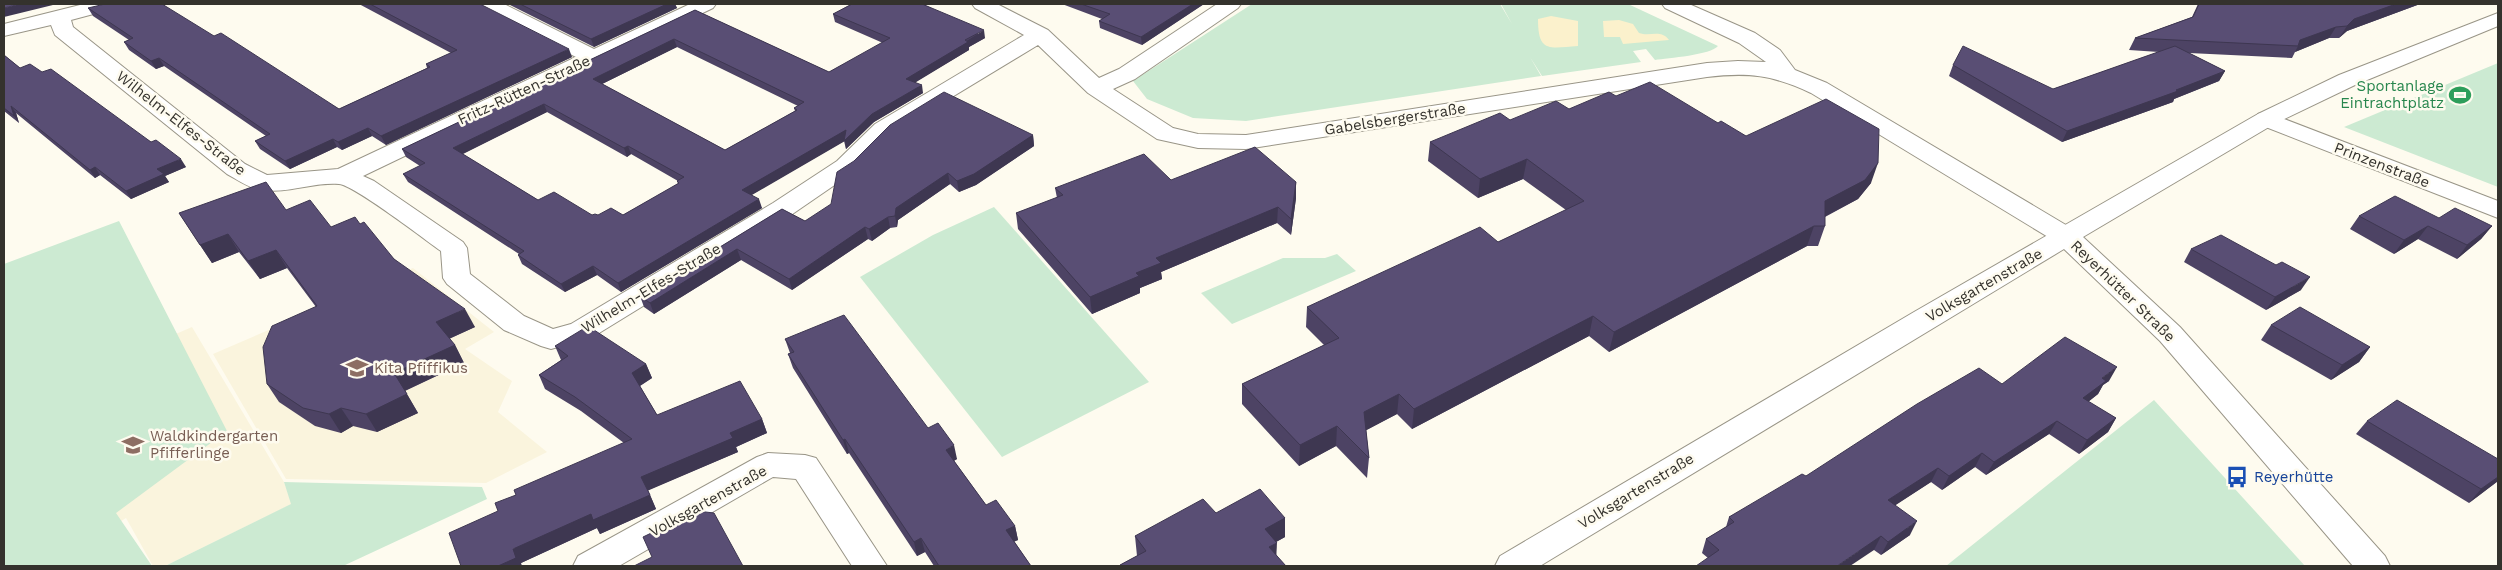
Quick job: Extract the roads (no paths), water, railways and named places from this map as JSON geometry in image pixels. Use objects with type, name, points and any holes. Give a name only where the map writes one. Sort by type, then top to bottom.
[{"type":"street","points":[[4,30],[109,4]]},
{"type":"street","points":[[488,4],[593,57]]},
{"type":"street","name":"Fritz-Rütten-Straße","points":[[343,176],[706,4]]},
{"type":"street","name":"Gabelsbergerstraße","points":[[982,4],[1040,35],[1096,88],[1166,134],[1198,141],[1246,142],[1707,70]]},
{"type":"street","points":[[1096,88],[1127,74],[1231,4]]},
{"type":"street","name":"Reyerhütter Straße","points":[[1672,4],[1747,38],[1772,55],[1787,74]]},
{"type":"street","name":"Wilhelm-Elfes-Straße","points":[[59,16],[63,30],[236,169],[263,183],[343,176],[364,186],[454,248],[457,278],[514,323],[551,339],[581,332],[782,209],[846,166],[883,129],[1040,35]]},
{"type":"street","name":"Volksgartenstraße","points":[[1512,566],[1612,504],[2266,119],[2347,80],[2498,19]]},
{"type":"street","name":"Reyerhütter Straße","points":[[1707,70],[1738,66],[1763,67],[1787,74],[1819,88],[2066,237],[2108,273],[2170,334],[2373,566]]},
{"type":"street","name":"Prinzenstraße","points":[[2266,119],[2498,210]]},
{"type":"street","name":"Volksgartenstraße","points":[[590,566],[768,465],[805,468],[870,566]]},
{"type":"place","name":"Sportanlage Eintrachtplatz","points":[[2460,95]]},
{"type":"place","name":"Kita Pfiffikus","points":[[357,368]]},
{"type":"place","name":"Waldkindergarten Pfifferlinge","points":[[133,445]]},
{"type":"place","name":"Reyerhütte","points":[[2237,477]]}]
